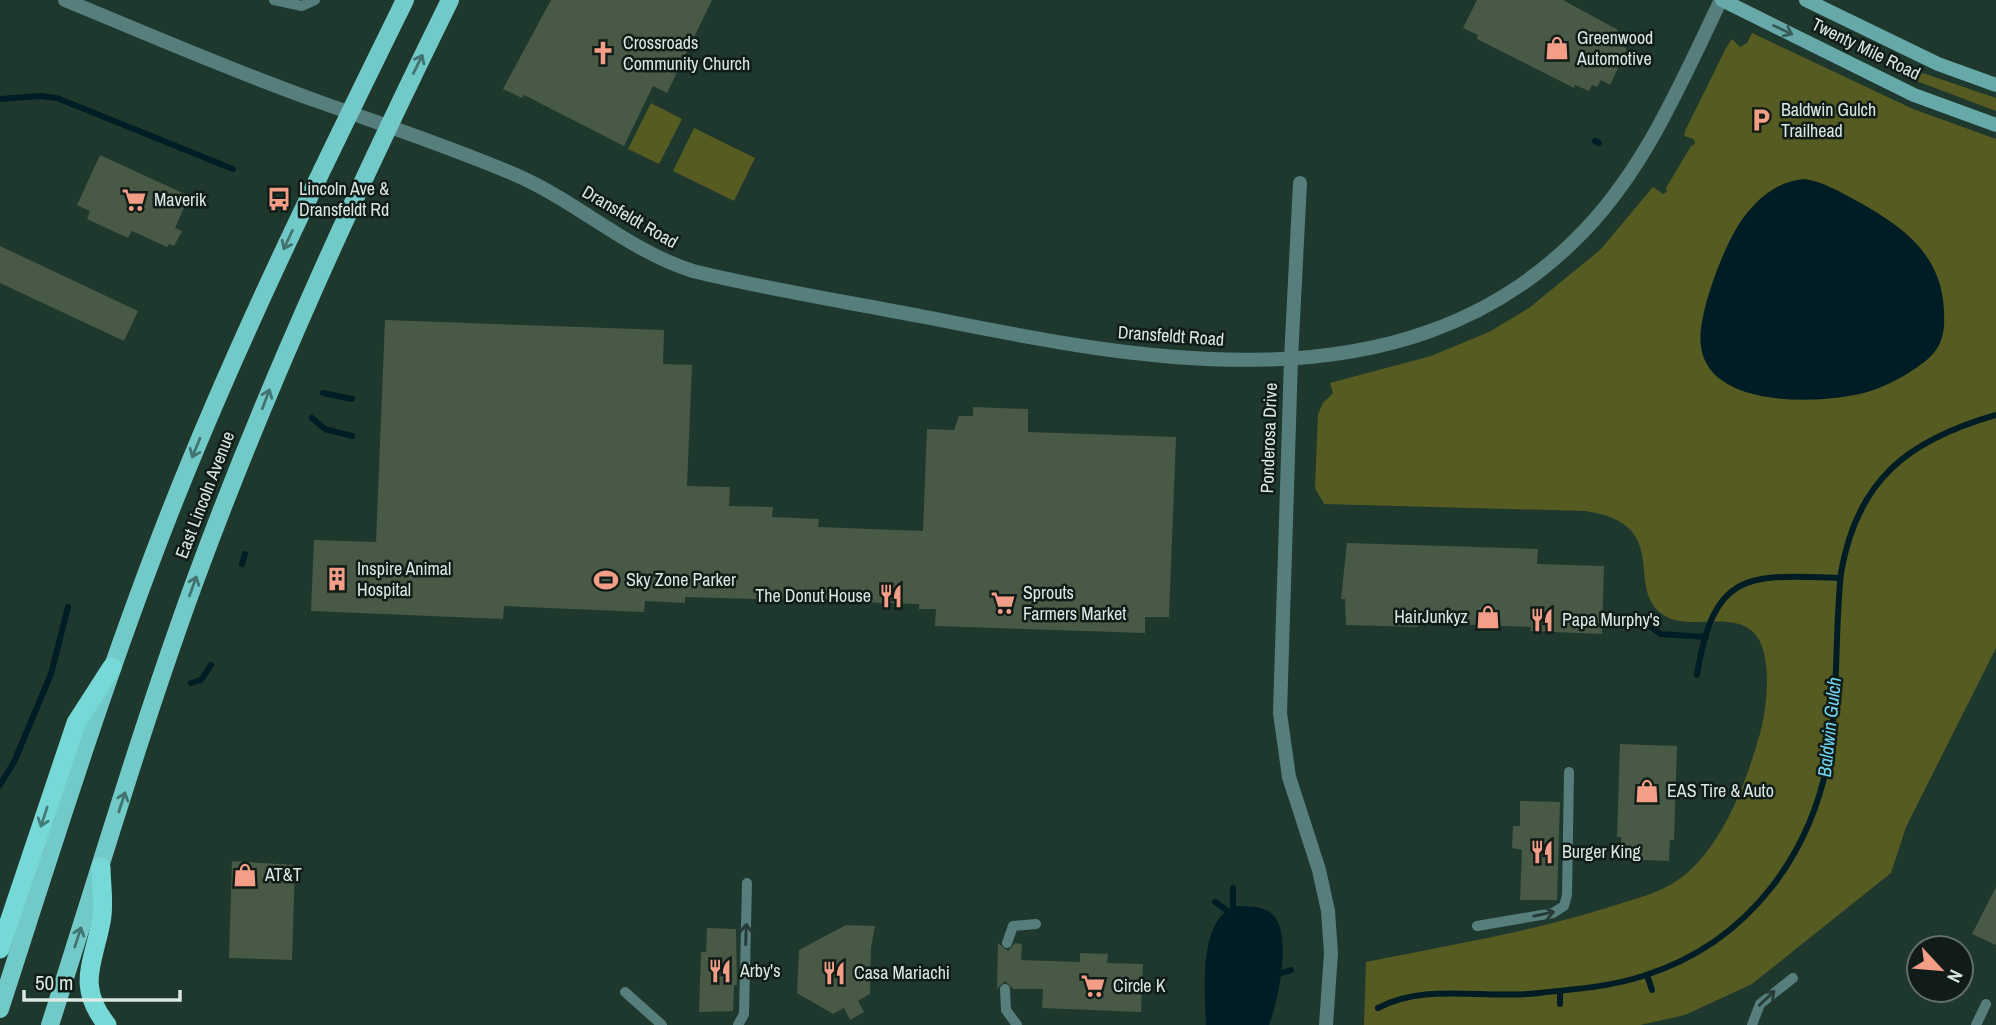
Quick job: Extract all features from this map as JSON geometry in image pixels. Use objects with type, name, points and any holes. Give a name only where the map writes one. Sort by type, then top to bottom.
[{"type":"highway","points":[[0,949],[75,723],[112,667]]},
{"type":"highway","points":[[101,867],[102,920],[88,980],[92,999],[107,1025]]},
{"type":"main road","name":"East Lincoln Avenue","points":[[0,1009],[112,667],[211,411],[349,112],[405,0]]},
{"type":"main road","name":"East Lincoln Avenue","points":[[50,1025],[184,612],[240,462],[312,287],[450,0]]},
{"type":"main road","name":"Twenty Mile Road","points":[[1721,0],[1914,95],[1996,125]]},
{"type":"main road","name":"Twenty Mile Road","points":[[1806,0],[1929,60],[1996,85]]},
{"type":"street","name":"Dransfeldt Road","points":[[65,0],[523,178],[655,257],[694,271],[1075,347],[1195,358],[1291,359]]},
{"type":"street","name":"Ponderosa Drive","points":[[1326,1025],[1331,953],[1328,911],[1319,870],[1291,784],[1280,713],[1291,359],[1365,350],[1440,328],[1502,297],[1566,250],[1603,210],[1639,161],[1721,0]]},
{"type":"street","points":[[1291,359],[1300,183]]},
{"type":"lane","points":[[274,0],[296,6],[315,0]]},
{"type":"lane","points":[[1477,926],[1553,913],[1564,906],[1567,895],[1569,772]]},
{"type":"lane","points":[[738,1025],[744,1014],[747,883]]},
{"type":"lane","points":[[1007,943],[1013,926],[1036,924]]},
{"type":"lane","points":[[1752,1025],[1760,1004],[1793,978]]},
{"type":"lane","points":[[1005,989],[1006,1010],[1017,1025]]},
{"type":"lane","points":[[625,992],[662,1025]]},
{"type":"lane","points":[[1976,1025],[1986,1004]]},
{"type":"green space","points":[[1752,33],[1913,109],[1996,139],[1996,648],[1906,827],[1891,873],[1752,984],[1685,1015],[1640,1025],[1364,1025],[1366,962],[1557,922],[1654,892],[1686,874],[1700,860],[1724,826],[1742,788],[1763,720],[1767,680],[1760,642],[1754,633],[1735,623],[1688,622],[1667,617],[1654,606],[1647,592],[1639,544],[1630,530],[1613,518],[1585,511],[1324,504],[1315,488],[1318,414],[1323,403],[1333,393],[1330,383],[1431,356],[1489,332],[1529,308],[1600,250],[1653,187],[1663,194],[1667,192],[1666,188],[1691,146],[1695,144],[1694,139],[1684,136],[1685,131],[1726,48],[1732,39],[1740,47],[1747,43]]},
{"type":"green space","points":[[1902,66],[1996,98],[1996,111],[1898,74]]},
{"type":"green space","points":[[651,103],[682,119],[659,164],[628,149]]},
{"type":"green space","points":[[694,128],[755,158],[734,201],[673,171]]},
{"type":"water","points":[[1804,179],[1824,184],[1844,194],[1904,232],[1927,258],[1942,291],[1943,333],[1932,355],[1907,374],[1870,391],[1845,397],[1795,400],[1745,392],[1724,382],[1709,367],[1701,347],[1707,299],[1736,228],[1770,191],[1786,183]]},
{"type":"water","points":[[1238,906],[1262,908],[1274,916],[1279,926],[1282,939],[1282,970],[1273,1015],[1269,1025],[1206,1025],[1205,976],[1210,939],[1225,912]]},
{"type":"building","name":"Crossroads Community Church","points":[[551,0],[712,0],[667,93],[653,86],[624,146],[524,95],[522,98],[503,89]]},
{"type":"building","name":"Greenwood Automotive","points":[[1477,0],[1563,0],[1618,30],[1615,37],[1621,40],[1619,44],[1627,49],[1610,85],[1601,80],[1597,87],[1592,85],[1589,91],[1575,85],[1574,88],[1477,39],[1478,35],[1463,28]]},
{"type":"building","name":"Maverik","points":[[100,155],[189,196],[175,228],[182,231],[174,246],[169,244],[167,247],[132,231],[128,238],[87,219],[90,211],[77,205]]},
{"type":"building","points":[[0,246],[138,311],[124,341],[0,283]]},
{"type":"building","points":[[385,320],[664,330],[663,364],[692,365],[687,486],[730,487],[729,506],[773,507],[772,517],[819,519],[818,527],[923,531],[927,429],[954,430],[959,416],[973,416],[973,407],[1028,409],[1028,432],[1176,437],[1169,617],[1145,617],[1145,633],[935,626],[936,609],[919,609],[919,604],[685,597],[685,603],[645,601],[644,612],[504,606],[503,619],[311,611],[314,540],[376,542]]},
{"type":"building","points":[[1347,543],[1538,549],[1537,564],[1604,566],[1602,634],[1530,631],[1531,627],[1418,623],[1418,627],[1346,625],[1345,599],[1341,599]]},
{"type":"building","name":"EAS Tire & Auto","points":[[1620,744],[1677,746],[1674,840],[1670,840],[1669,861],[1620,859],[1621,837],[1617,837]]},
{"type":"building","name":"Burger King","points":[[1520,801],[1560,802],[1557,900],[1520,900],[1522,850],[1512,848],[1513,826],[1520,826]]},
{"type":"building","points":[[232,861],[295,865],[292,960],[229,958]]},
{"type":"building","points":[[1996,887],[1996,945],[1972,934]]},
{"type":"building","name":"Casa Mariachi","points":[[846,925],[875,926],[871,947],[870,994],[858,1001],[864,1012],[850,1020],[844,1008],[833,1014],[797,993],[799,950]]},
{"type":"building","name":"Arby's","points":[[707,928],[736,929],[737,985],[734,985],[733,1011],[699,1012],[701,952],[706,952]]},
{"type":"building","name":"Circle K","points":[[998,943],[1008,951],[1015,943],[1022,944],[1021,960],[1080,962],[1080,953],[1108,954],[1107,963],[1143,964],[1141,1012],[1042,1008],[1043,989],[1013,989],[1005,981],[997,989]]},
{"type":"waterway","points":[[0,99],[40,96],[57,98],[233,169]]},
{"type":"waterway","points":[[1595,141],[1599,143]]},
{"type":"waterway","points":[[384,208],[387,215]]},
{"type":"waterway","points":[[323,393],[352,399]]},
{"type":"waterway","name":"Baldwin Gulch","points":[[1378,1008],[1416,996],[1457,993],[1519,995],[1630,980],[1681,961],[1716,940],[1746,915],[1772,887],[1793,855],[1823,782],[1833,721],[1841,573],[1849,540],[1860,512],[1874,488],[1892,468],[1913,451],[1937,437],[1996,415]]},
{"type":"waterway","points":[[312,418],[325,429],[352,436]]},
{"type":"waterway","points":[[242,564],[245,554]]},
{"type":"waterway","points":[[1697,675],[1704,640],[1714,615],[1726,597],[1741,586],[1759,579],[1782,577],[1840,578]]},
{"type":"waterway","points":[[0,785],[14,762],[51,674],[68,607]]},
{"type":"waterway","points":[[1636,615],[1660,634],[1706,637]]},
{"type":"waterway","points":[[191,683],[201,680],[211,665]]},
{"type":"waterway","points":[[1233,888],[1233,914]]},
{"type":"waterway","points":[[1215,902],[1231,913]]},
{"type":"waterway","points":[[1276,975],[1291,970]]},
{"type":"waterway","points":[[1647,975],[1652,990]]},
{"type":"waterway","points":[[1560,991],[1560,1004]]},
{"type":"place","name":"Greenwood Automotive","points":[[1557,48]]},
{"type":"place","name":"Crossroads Community Church","points":[[603,53]]},
{"type":"place","name":"Baldwin Gulch Trailhead","points":[[1761,120]]},
{"type":"place","name":"Lincoln Ave & Dransfeldt Rd","points":[[279,199]]},
{"type":"place","name":"Maverik","points":[[134,200]]},
{"type":"place","name":"Inspire Animal Hospital","points":[[337,579]]},
{"type":"place","name":"Sky Zone Parker","points":[[606,580]]},
{"type":"place","name":"The Donut House","points":[[891,596]]},
{"type":"place","name":"Sprouts Farmers Market","points":[[1003,603]]},
{"type":"place","name":"HairJunkyz","points":[[1488,617]]},
{"type":"place","name":"Papa Murphy's","points":[[1542,620]]},
{"type":"place","name":"EAS Tire & Auto","points":[[1647,791]]},
{"type":"place","name":"Burger King","points":[[1542,852]]},
{"type":"place","name":"AT&T","points":[[245,875]]},
{"type":"place","name":"Arby's","points":[[720,971]]},
{"type":"place","name":"Casa Mariachi","points":[[834,973]]},
{"type":"place","name":"Circle K","points":[[1093,986]]}]
